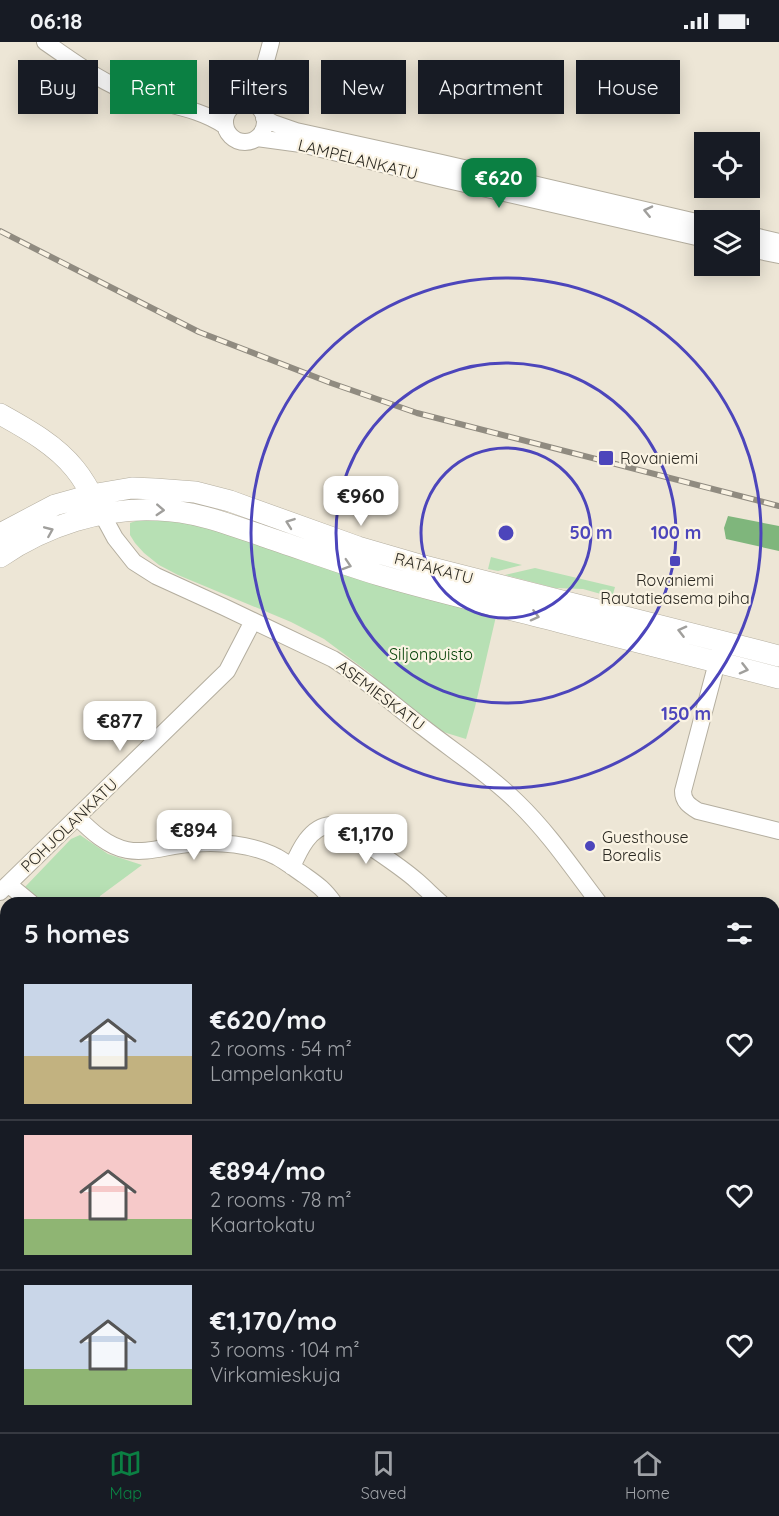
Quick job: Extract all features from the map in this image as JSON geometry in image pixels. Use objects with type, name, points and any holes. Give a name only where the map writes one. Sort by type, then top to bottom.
[{"type":"main road","points":[[0,414],[28,430],[60,453],[75,469],[102,514]]},
{"type":"main road","name":"RATAKATU","points":[[0,534],[55,505],[91,495],[132,488],[179,490],[206,494],[358,547],[720,652],[779,678]]},
{"type":"main road","name":"RATAKATU","points":[[0,557],[53,529],[102,514],[143,509],[192,513],[414,585],[720,652],[779,656]]},
{"type":"street","points":[[45,42],[110,84]]},
{"type":"street","points":[[257,60],[261,42]]},
{"type":"street","points":[[266,60],[271,42]]},
{"type":"street","points":[[197,113],[218,121],[225,126],[230,135],[245,142],[257,138],[264,129],[263,114]]},
{"type":"street","points":[[225,126],[227,114]]},
{"type":"street","name":"LAMPELANKATU","points":[[263,114],[273,123],[296,131],[694,221]]},
{"type":"street","name":"LAMPELANKATU","points":[[257,138],[301,144],[439,178],[694,236]]},
{"type":"street","points":[[760,237],[779,242]]},
{"type":"street","points":[[760,251],[779,255]]},
{"type":"street","name":"ASEMIESKATU","points":[[102,514],[115,538],[134,562],[156,576],[340,663],[495,782],[540,826],[595,897]]},
{"type":"street","name":"POHJOLANKATU","points":[[4,888],[227,671],[253,621]]},
{"type":"street","points":[[720,652],[683,797],[690,807],[698,811],[779,831]]},
{"type":"street","points":[[77,817],[106,841],[125,849],[137,851],[207,843],[230,844],[264,852],[292,867],[325,890],[329,897]]},
{"type":"street","points":[[292,867],[306,840],[317,829],[333,825],[348,832],[416,880],[434,897]]},
{"type":"street","points":[[4,888],[20,897]]},
{"type":"green space","points":[[728,516],[779,526],[779,551],[726,539],[724,528]]},
{"type":"green space","name":"Siljonpuisto","points":[[183,519],[497,612],[466,739],[440,731],[324,639],[291,622],[159,565],[144,553],[130,535],[130,523],[139,520]]},
{"type":"green space","points":[[491,557],[522,565],[498,571],[488,569]]},
{"type":"green space","points":[[535,568],[615,587],[613,594],[608,596],[583,589],[555,588],[505,575]]},
{"type":"green space","points":[[80,835],[108,854],[142,865],[100,897],[35,897],[24,888],[71,839]]},
{"type":"railway","points":[[0,231],[199,332],[331,383],[417,413],[779,506]]},
{"type":"place","name":"Rovaniemi","points":[[606,458]]},
{"type":"place","name":"Rovaniemi Rautatieasema piha","points":[[675,561]]},
{"type":"place","name":"Guesthouse Borealis","points":[[590,846]]}]
